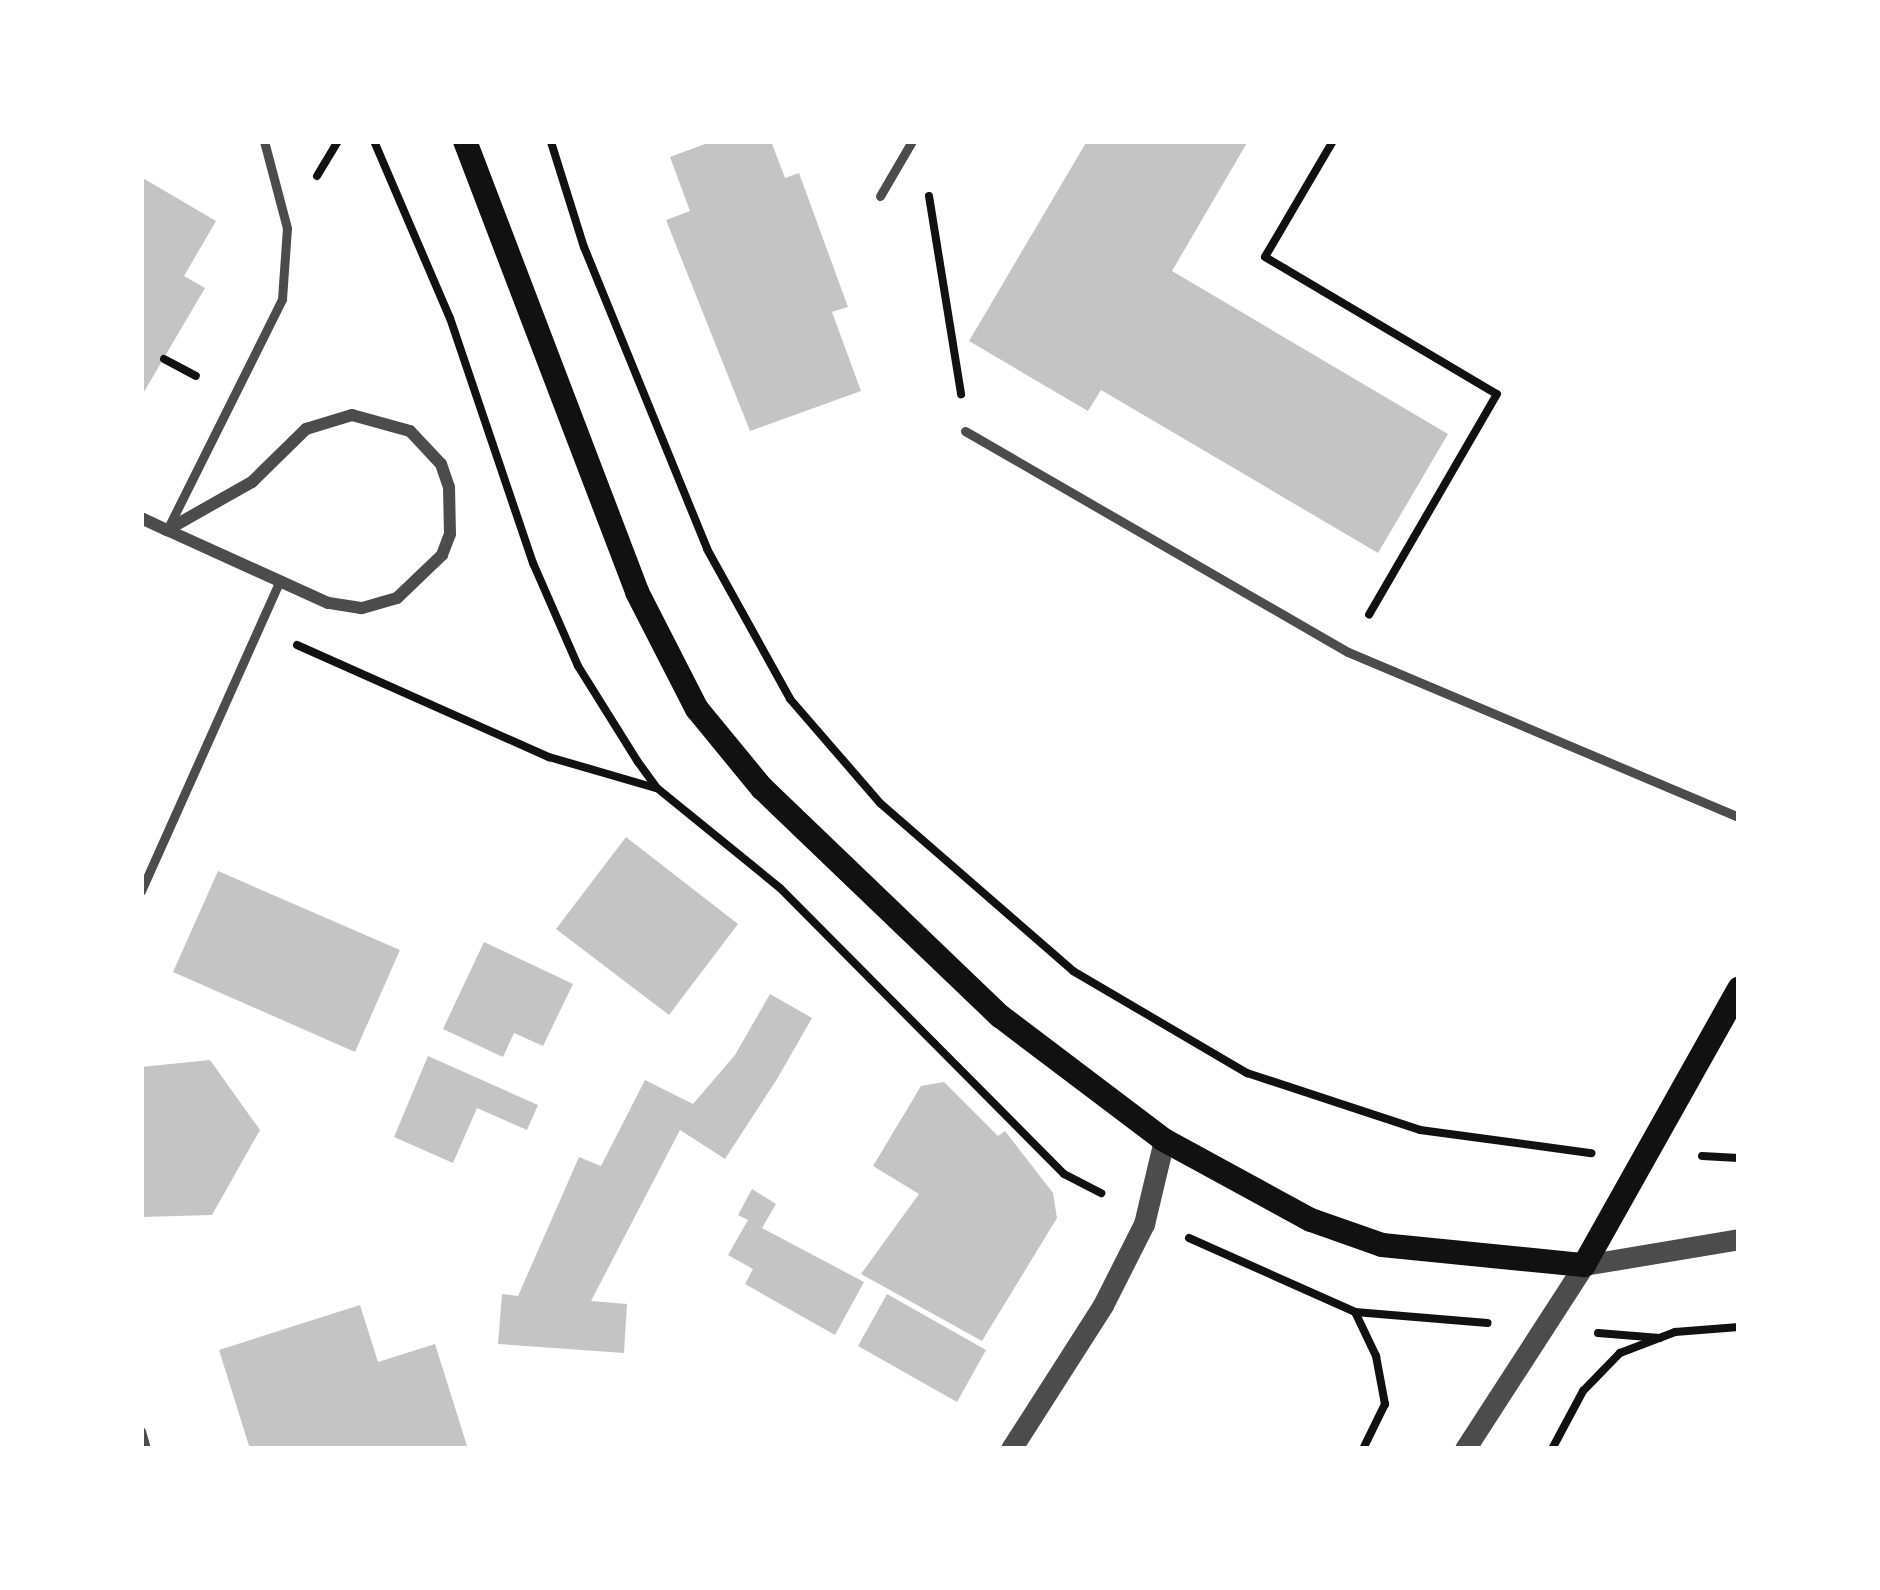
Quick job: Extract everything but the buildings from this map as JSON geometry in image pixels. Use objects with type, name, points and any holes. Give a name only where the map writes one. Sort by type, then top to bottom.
[{"type":"main road","points":[[464,141],[637,592],[697,710],[762,788],[1000,1016],[1164,1140],[1293,1211],[1382,1245],[1584,1264],[1739,989]]},
{"type":"street","points":[[141,518],[167,530],[280,580],[328,603],[361,608],[397,598],[424,579],[442,555],[452,511],[441,464],[427,446],[382,418],[328,418],[287,443],[252,482],[167,530]]},
{"type":"street","points":[[1010,1449],[1103,1305],[1144,1224],[1164,1140]]},
{"type":"street","points":[[1465,1449],[1584,1264],[1739,1239]]},
{"type":"lane","points":[[167,530],[282,299],[287,228],[264,141]]},
{"type":"lane","points":[[880,196],[912,141]]},
{"type":"lane","points":[[965,431],[1348,652],[1739,817]]},
{"type":"lane","points":[[141,891],[280,580]]},
{"type":"lane","points":[[141,1431],[146,1449]]},
{"type":"path","points":[[374,141],[450,318],[542,584],[578,666],[657,788],[780,888],[1064,1174]]},
{"type":"path","points":[[1333,141],[1265,257],[1497,394],[1348,652]]},
{"type":"path","points":[[550,142],[584,248],[707,549],[790,699],[880,803],[1073,971],[1247,1073],[1420,1130],[1539,1147]]},
{"type":"path","points":[[928,187],[965,431]]},
{"type":"path","points":[[164,359],[202,380]]},
{"type":"path","points":[[267,604],[278,636],[549,757],[657,788]]},
{"type":"path","points":[[1234,1260],[1355,1312],[1376,1356],[1385,1404],[1363,1449]]},
{"type":"path","points":[[1552,1449],[1583,1391],[1620,1353],[1675,1332],[1739,1327]]}]
